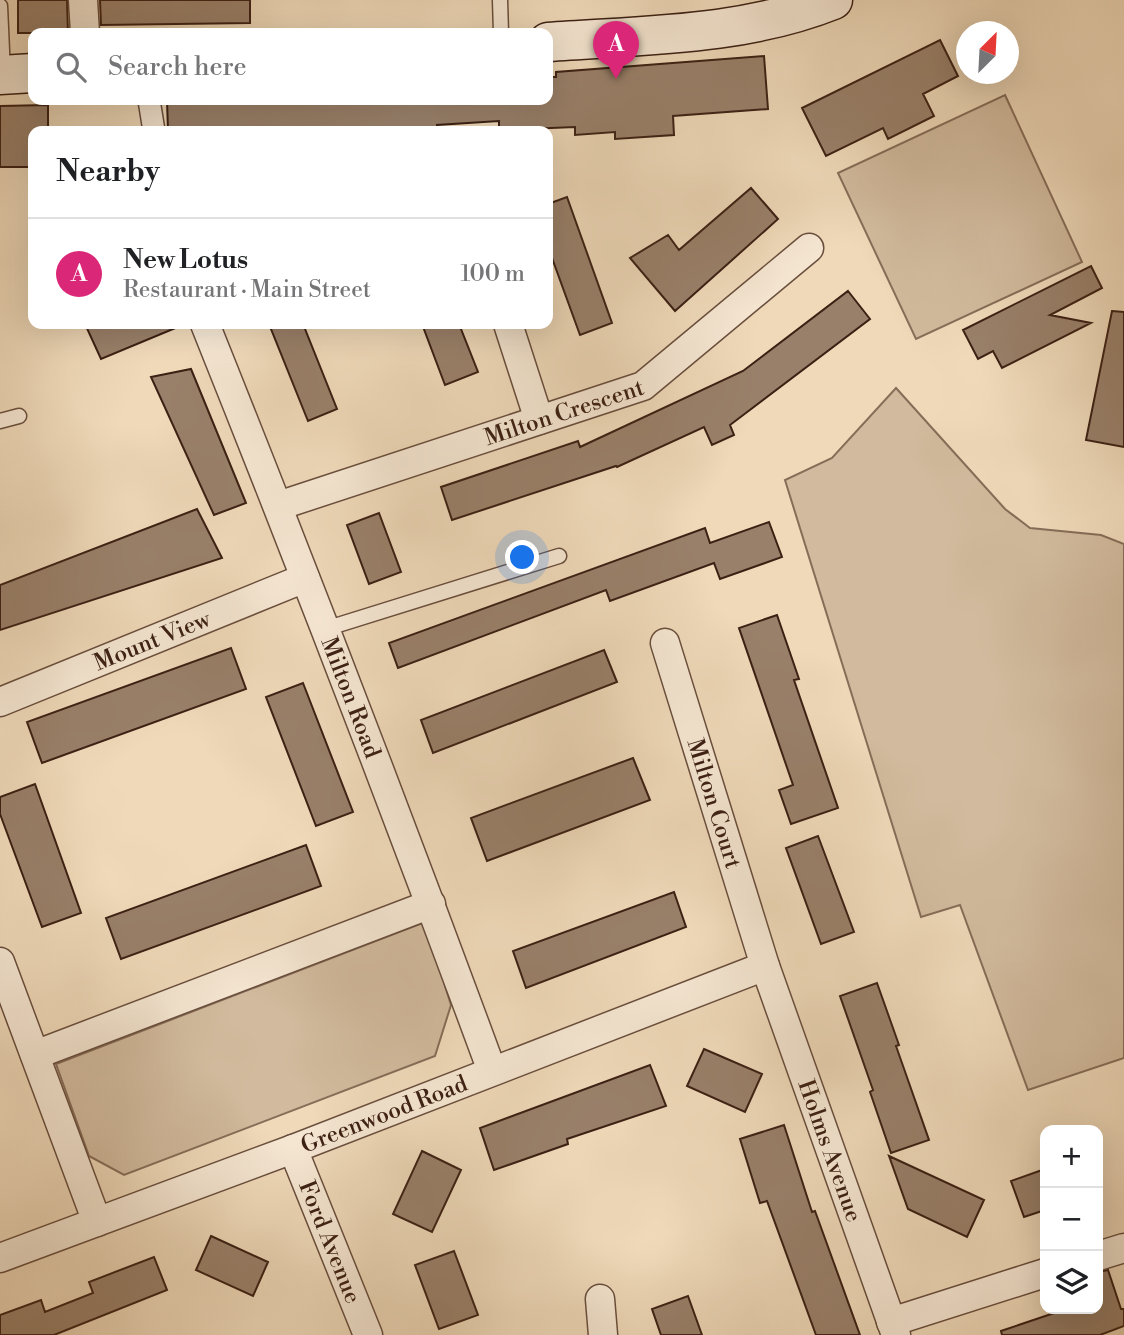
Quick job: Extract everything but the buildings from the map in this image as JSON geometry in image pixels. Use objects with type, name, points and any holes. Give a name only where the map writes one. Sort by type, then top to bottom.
[{"type":"main road","points":[[553,41],[725,29],[833,0]]},
{"type":"street","points":[[83,0],[85,28]]},
{"type":"street","points":[[150,105],[154,126]]},
{"type":"street","name":"Milton Crescent","points":[[278,506],[643,386],[809,248]]},
{"type":"street","name":"Milton Road","points":[[207,329],[431,904],[492,1071]]},
{"type":"street","points":[[510,329],[539,420]]},
{"type":"street","name":"Mount View","points":[[0,702],[305,578]]},
{"type":"street","name":"Milton Court","points":[[665,643],[765,966]]},
{"type":"street","points":[[35,1055],[431,904]]},
{"type":"street","points":[[0,962],[97,1222]]},
{"type":"street","name":"Greenwood Road","points":[[0,1258],[293,1149],[765,966]]},
{"type":"street","name":"Holms Avenue","points":[[765,966],[894,1328]]},
{"type":"street","name":"Ford Avenue","points":[[293,1149],[368,1335]]},
{"type":"street","points":[[1103,1254],[1124,1248]]},
{"type":"street","points":[[894,1328],[1040,1275]]},
{"type":"street","points":[[600,1299],[603,1335]]},
{"type":"lane","points":[[500,0],[501,28]]},
{"type":"lane","points":[[0,6],[12,74]]},
{"type":"lane","points":[[0,421],[19,416]]},
{"type":"lane","points":[[325,629],[559,556]]},
{"type":"shaded area","points":[[1005,95],[1082,262],[916,339],[838,173]]},
{"type":"shaded area","points":[[896,388],[1005,509],[1030,528],[1101,535],[1124,544],[1124,1058],[1028,1090],[960,905],[921,917],[785,480],[832,458]]},
{"type":"shaded area","points":[[425,922],[451,1005],[435,1056],[124,1175],[89,1156],[56,1064]]},
{"type":"place","name":"New Lotus","points":[[616,79]]}]
